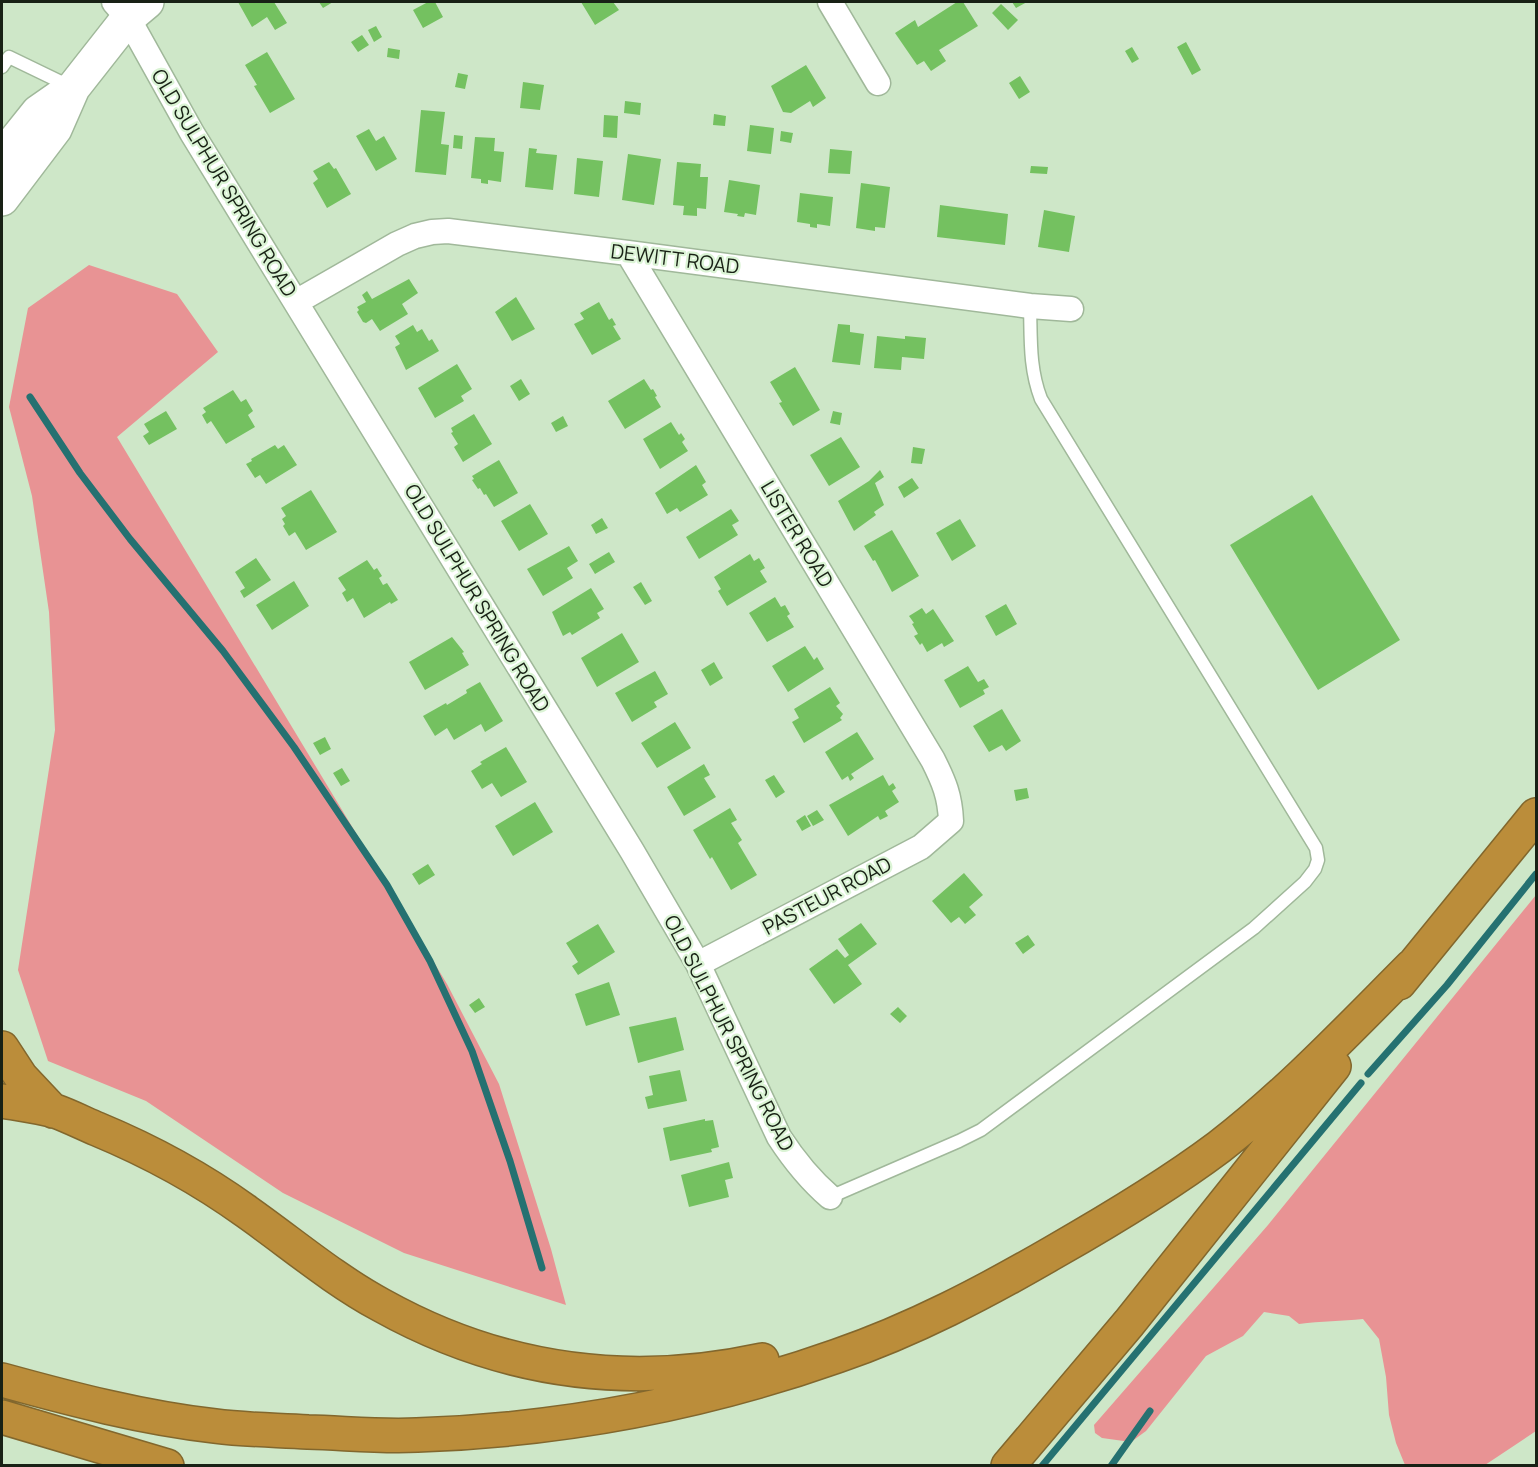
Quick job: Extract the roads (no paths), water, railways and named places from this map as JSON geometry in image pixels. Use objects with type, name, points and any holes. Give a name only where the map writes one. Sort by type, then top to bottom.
[{"type":"highway","points":[[1008,1466],[1129,1323],[1412,966],[1536,815]]},
{"type":"highway","points":[[2,1380],[61,1396],[211,1426],[267,1431],[413,1436],[539,1427],[592,1419],[676,1404],[753,1384],[840,1356],[916,1324],[973,1296],[1080,1237],[1139,1200],[1215,1149],[1248,1123],[1344,1034],[1412,966]]},
{"type":"highway","points":[[2,1048],[21,1077],[53,1111]]},
{"type":"highway","points":[[2,1101],[53,1111],[142,1148],[194,1176],[245,1210],[336,1277],[381,1305],[428,1328],[476,1347],[523,1361],[570,1370],[625,1375],[671,1374],[723,1369],[771,1358],[835,1338],[915,1306],[1139,1200]]},
{"type":"highway","points":[[2,1417],[167,1466]]},
{"type":"street","points":[[831,2],[878,83]]},
{"type":"street","points":[[2,199],[55,129],[73,88],[130,7]]},
{"type":"street","name":"OLD SULPHUR SPRING ROAD","points":[[130,7],[192,133],[632,851],[698,964],[779,1137],[795,1162],[813,1183],[830,1197]]},
{"type":"street","points":[[2,140],[73,88]]},
{"type":"street","points":[[2,157],[38,112]]},
{"type":"street","name":"DEWITT ROAD","points":[[296,302],[397,244],[415,236],[448,231],[1030,306],[1071,309]]},
{"type":"street","name":"LISTER ROAD","points":[[628,253],[933,760],[946,786],[951,803],[951,821]]},
{"type":"street","name":"PASTEUR ROAD","points":[[698,964],[921,847],[951,821]]},
{"type":"lane","points":[[4,59],[73,88]]},
{"type":"lane","points":[[830,1197],[959,1142],[981,1130],[1254,928],[1305,882],[1315,869],[1318,860],[1316,848],[1041,399],[1034,380],[1031,357],[1030,306]]},
{"type":"waterway","points":[[30,397],[80,473],[130,539],[223,651],[294,747],[387,885],[430,961],[472,1051],[510,1161],[542,1268]]},
{"type":"waterway","points":[[1368,1074],[1447,985],[1536,874]]},
{"type":"waterway","points":[[1042,1466],[1361,1083]]},
{"type":"waterway","points":[[1111,1466],[1150,1411]]}]
